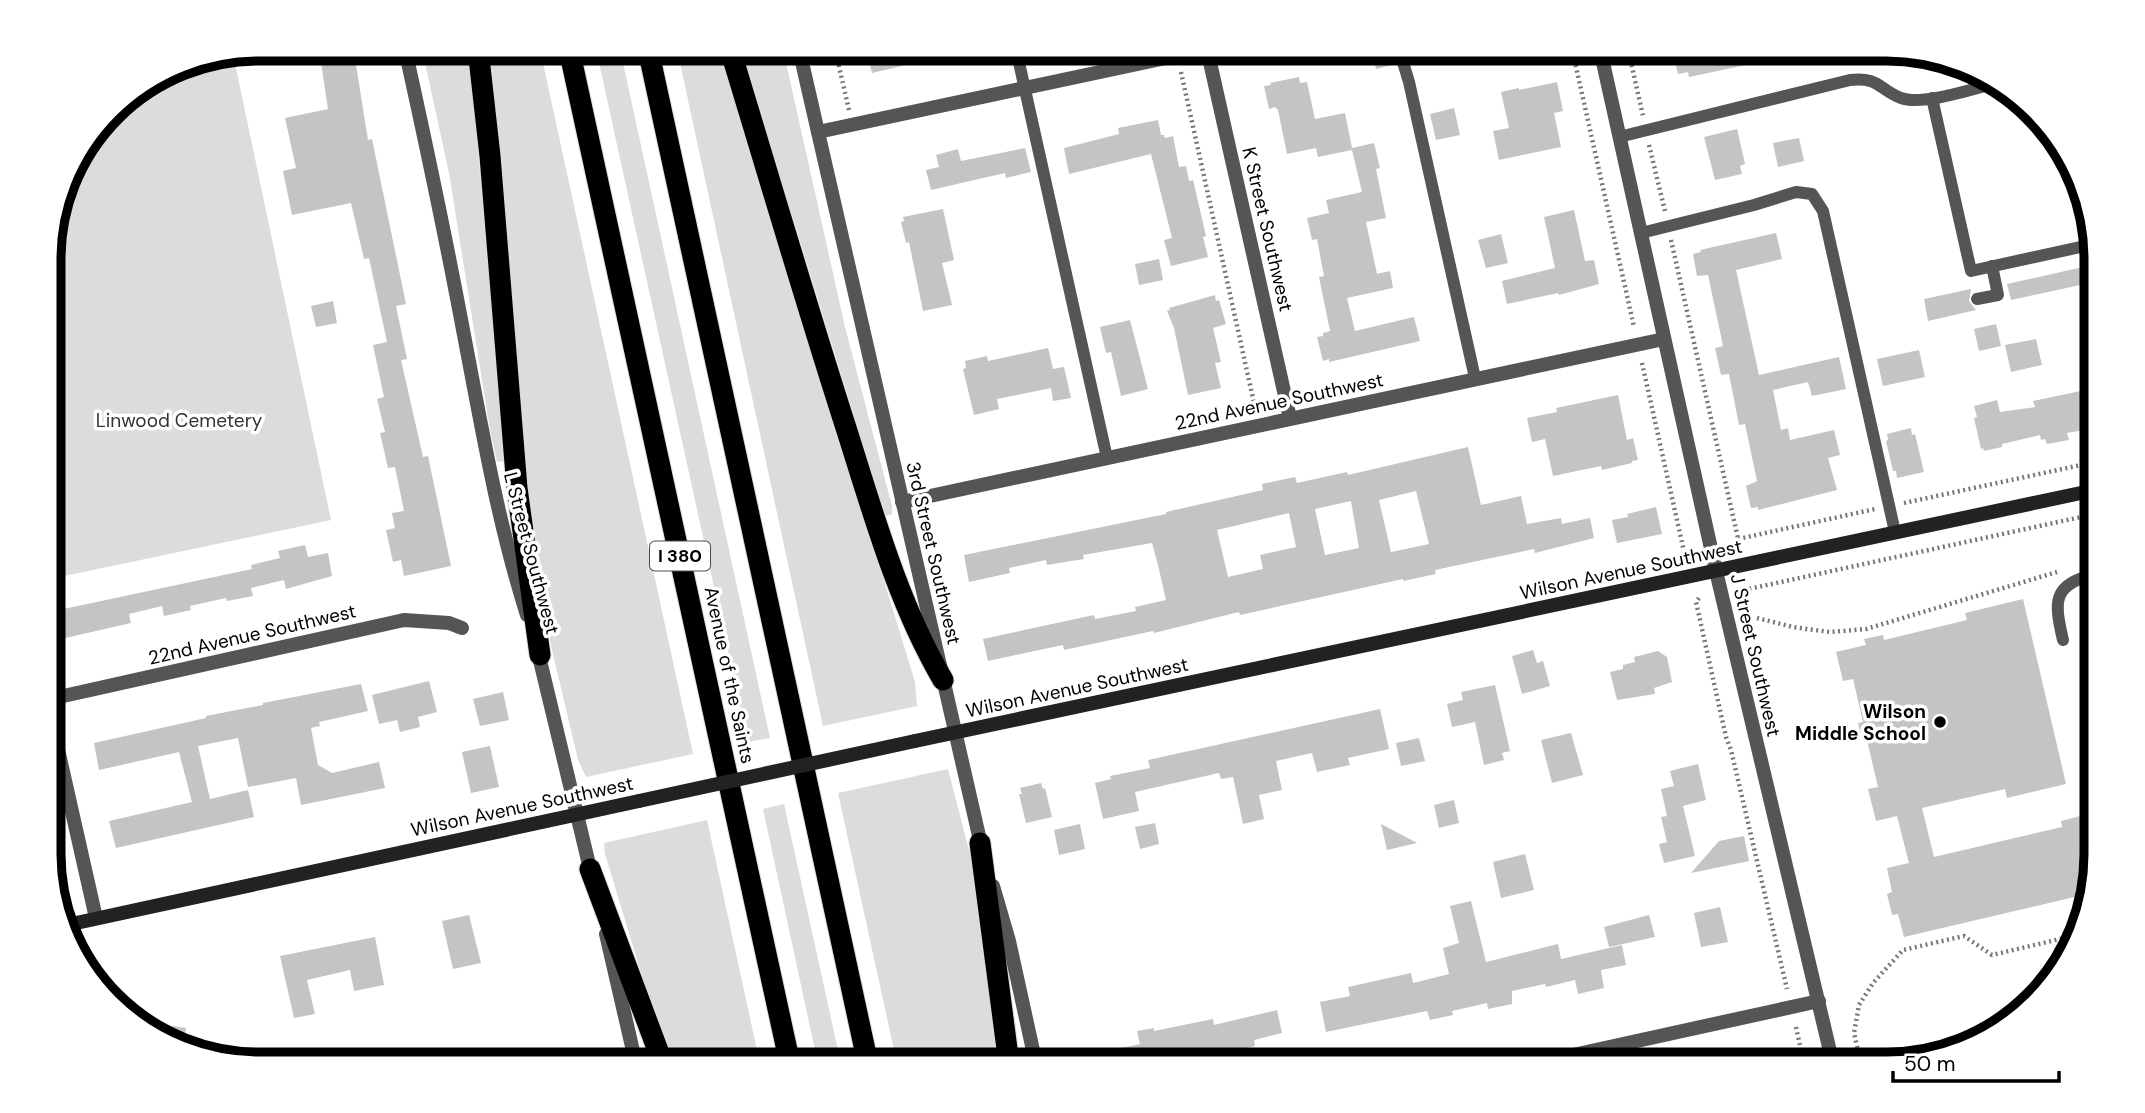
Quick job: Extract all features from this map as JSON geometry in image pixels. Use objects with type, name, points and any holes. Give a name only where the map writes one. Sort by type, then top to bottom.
[{"type":"highway","points":[[479,61],[490,156],[517,488],[540,656]]},
{"type":"highway","name":"Avenue of the Saints","points":[[572,61],[787,1052]]},
{"type":"highway","points":[[651,61],[866,1052]]},
{"type":"highway","points":[[734,61],[879,531],[911,618],[943,680]]},
{"type":"highway","points":[[980,844],[1007,1052]]},
{"type":"highway","points":[[590,869],[658,1052]]},
{"type":"main road","name":"Wilson Avenue Southwest","points":[[75,923],[2084,491]]},
{"type":"street","name":"L Street Southwest","points":[[408,61],[514,576],[540,656],[633,1052]]},
{"type":"street","name":"3rd Street Southwest","points":[[802,61],[954,733],[980,844],[1009,941],[1033,1052]]},
{"type":"street","points":[[818,132],[1150,61]]},
{"type":"street","name":"K Street Southwest","points":[[1210,61],[1290,418]]},
{"type":"street","name":"J Street Southwest","points":[[1603,61],[1716,570],[1830,1051]]},
{"type":"street","name":"22nd Avenue Southwest","points":[[902,502],[1664,339]]},
{"type":"street","name":"22nd Avenue Southwest","points":[[61,696],[404,620],[449,623],[462,628]]},
{"type":"street","points":[[61,760],[96,918]]},
{"type":"street","points":[[1591,1051],[1819,1002]]},
{"type":"lane","points":[[1019,61],[1107,458]]},
{"type":"lane","points":[[1403,61],[1475,378]]},
{"type":"lane","points":[[1619,137],[1850,80],[1876,81],[1902,99],[1918,100],[1982,87]]},
{"type":"lane","points":[[1932,98],[1971,271],[2083,246]]},
{"type":"lane","points":[[1641,233],[1754,205],[1796,191],[1812,194],[1819,202],[1895,532]]},
{"type":"lane","points":[[1977,299],[1998,295],[1992,267]]},
{"type":"lane","points":[[2063,640],[2056,611],[2057,597],[2064,587],[2084,577]]},
{"type":"path","points":[[838,61],[852,125]]},
{"type":"path","points":[[1575,61],[1634,327]]},
{"type":"path","points":[[1631,61],[1739,541],[2084,465]]},
{"type":"path","points":[[1181,71],[1259,425]]},
{"type":"path","points":[[1642,363],[1685,556]]},
{"type":"path","points":[[1744,590],[2084,516]]},
{"type":"path","points":[[1757,618],[1830,632],[1866,629],[2070,569]]},
{"type":"path","points":[[1699,598],[1696,602],[1726,737],[1787,989]]},
{"type":"path","points":[[1858,1051],[1854,1033],[1859,1005],[1873,983],[1903,950],[1964,936],[1992,955],[2064,938]]},
{"type":"path","points":[[1796,1027],[1801,1051]]},
{"type":"green space","points":[[425,61],[470,61],[505,461],[497,462],[490,430],[449,173]]},
{"type":"green space","points":[[489,61],[543,61],[693,754],[586,777],[578,760],[553,654],[541,594],[524,472]]},
{"type":"green space","points":[[599,61],[623,61],[770,738],[748,742]]},
{"type":"green space","points":[[680,61],[725,61],[915,682],[917,706],[823,726]]},
{"type":"green space","points":[[745,61],[786,61],[845,327],[892,514],[886,516]]},
{"type":"green space","name":"Linwood Cemetery","points":[[235,63],[331,520],[61,577],[62,246],[68,208],[88,160],[119,119],[160,88],[208,68]]},
{"type":"green space","points":[[948,769],[971,858],[980,906],[999,1052],[894,1052],[838,793]]},
{"type":"green space","points":[[784,804],[838,1052],[815,1052],[763,809]]},
{"type":"green space","points":[[707,820],[757,1052],[669,1052],[649,999],[604,843]]},
{"type":"building","points":[[321,61],[379,61],[356,65],[368,140],[372,139],[406,304],[396,306],[407,359],[401,360],[423,457],[428,456],[451,566],[404,576],[401,560],[393,562],[386,530],[395,528],[392,513],[404,511],[395,467],[388,468],[380,433],[385,432],[377,399],[384,397],[373,345],[387,342],[369,258],[364,259],[351,203],[292,215],[283,171],[296,168],[285,118],[328,109]]},
{"type":"building","points":[[869,61],[905,61],[906,65],[872,73]]},
{"type":"building","points":[[1374,61],[1391,61],[1392,65],[1376,69]]},
{"type":"building","points":[[1675,61],[1764,61],[1689,77],[1688,72],[1678,74]]},
{"type":"building","points":[[1299,77],[1300,83],[1307,82],[1315,119],[1345,113],[1352,148],[1374,143],[1380,168],[1376,169],[1386,218],[1366,222],[1377,274],[1390,271],[1393,288],[1347,298],[1355,331],[1414,317],[1420,341],[1329,362],[1329,359],[1323,361],[1317,337],[1330,331],[1319,277],[1324,276],[1317,239],[1312,240],[1307,218],[1329,213],[1326,200],[1362,192],[1352,150],[1318,157],[1316,148],[1287,154],[1278,110],[1275,107],[1269,109],[1264,86]]},
{"type":"building","points":[[1557,82],[1563,111],[1554,113],[1561,147],[1499,160],[1493,131],[1509,128],[1501,92]]},
{"type":"building","points":[[1454,108],[1460,135],[1436,140],[1430,114]]},
{"type":"building","points":[[1158,120],[1161,135],[1165,138],[1173,136],[1179,167],[1186,166],[1189,181],[1193,180],[1208,257],[1171,266],[1164,240],[1172,238],[1151,154],[1069,174],[1064,148],[1119,134],[1118,128]]},
{"type":"building","points":[[1737,129],[1745,164],[1740,166],[1742,174],[1715,180],[1704,137]]},
{"type":"building","points":[[1799,138],[1804,161],[1778,167],[1773,143]]},
{"type":"building","points":[[1025,148],[1031,172],[1006,178],[1005,173],[931,190],[926,170],[939,167],[936,155],[958,149],[961,161]]},
{"type":"building","points":[[943,209],[954,260],[942,263],[952,305],[923,311],[909,242],[906,243],[901,222],[904,221],[903,217]]},
{"type":"building","points":[[1574,210],[1585,261],[1594,260],[1599,284],[1559,295],[1558,293],[1507,304],[1502,281],[1555,268],[1544,217]]},
{"type":"building","points":[[1776,233],[1782,259],[1736,270],[1759,375],[1839,357],[1846,389],[1812,396],[1808,382],[1773,390],[1781,430],[1788,428],[1790,440],[1834,430],[1840,455],[1828,458],[1837,490],[1758,510],[1758,507],[1751,508],[1746,486],[1757,481],[1745,424],[1739,425],[1729,374],[1721,375],[1715,348],[1723,346],[1708,275],[1697,276],[1693,254],[1701,252],[1700,250]]},
{"type":"building","points":[[1501,234],[1508,263],[1486,268],[1478,240]]},
{"type":"building","points":[[1159,259],[1163,280],[1139,285],[1135,264]]},
{"type":"building","points":[[2084,267],[2084,284],[2011,300],[2007,284]]},
{"type":"building","points":[[1971,289],[1969,301],[1976,310],[1928,321],[1924,299]]},
{"type":"building","points":[[1215,295],[1226,324],[1213,328],[1221,362],[1215,363],[1221,388],[1188,395],[1174,328],[1167,311],[1169,308]]},
{"type":"building","points":[[333,301],[337,323],[316,327],[311,306]]},
{"type":"building","points":[[1130,320],[1148,389],[1121,396],[1111,352],[1106,353],[1100,327]]},
{"type":"building","points":[[1996,324],[2001,346],[1979,351],[1974,329]]},
{"type":"building","points":[[2036,339],[2042,365],[2011,372],[2005,345]]},
{"type":"building","points":[[1048,348],[1053,369],[1064,367],[1071,398],[1053,401],[1051,388],[997,399],[999,409],[974,415],[963,369],[966,368],[965,361],[987,356],[988,361]]},
{"type":"building","points":[[1919,350],[1925,377],[1883,386],[1877,359]]},
{"type":"building","points":[[2084,390],[2084,430],[2067,433],[2069,440],[2047,444],[2045,439],[2041,440],[2040,435],[2002,444],[2002,447],[1984,451],[1981,449],[1974,406],[1997,400],[2000,412],[2035,407],[2033,401]]},
{"type":"building","points":[[1618,395],[1627,440],[1633,438],[1638,460],[1602,470],[1601,466],[1553,476],[1545,439],[1532,442],[1527,418],[1557,412],[1556,408]]},
{"type":"building","points":[[1911,428],[1912,435],[1915,434],[1924,472],[1897,478],[1886,441],[1887,434]]},
{"type":"building","points":[[1468,447],[1481,505],[1521,496],[1527,524],[1561,518],[1562,524],[1590,518],[1594,538],[1535,553],[1534,549],[1435,570],[1436,574],[1240,615],[1239,612],[1154,633],[1153,631],[1064,650],[1063,645],[988,661],[983,639],[1094,615],[1095,619],[1136,611],[1135,607],[1166,600],[1152,543],[1083,555],[1084,559],[1047,565],[1046,560],[1009,568],[1010,573],[969,582],[964,555],[1166,514],[1263,490],[1262,484],[1295,477],[1297,483],[1347,472],[1348,475]],"holes":[[[1416,491],[1429,544],[1391,552],[1379,500]],[[1351,501],[1359,548],[1325,555],[1315,509]],[[1289,513],[1296,547],[1260,555],[1263,569],[1228,577],[1217,530]]]},
{"type":"building","points":[[1656,507],[1662,534],[1617,543],[1612,520]]},
{"type":"building","points":[[305,545],[308,557],[328,553],[332,576],[286,589],[284,580],[251,588],[253,596],[227,601],[226,598],[190,606],[191,610],[164,616],[162,606],[129,614],[131,623],[61,639],[61,609],[252,569],[251,565],[280,558],[278,551]]},
{"type":"building","points":[[2023,599],[2066,784],[2007,798],[2005,789],[1922,808],[1934,857],[2062,827],[2061,821],[2084,815],[2082,880],[2079,896],[1904,937],[1898,914],[1892,915],[1887,894],[1892,892],[1887,868],[1909,863],[1897,816],[1876,821],[1868,789],[1878,787],[1867,740],[1862,741],[1858,723],[1863,722],[1853,679],[1843,681],[1836,652],[1866,645],[1864,639],[1883,635],[1884,640],[1967,620],[1965,613]]},
{"type":"building","points":[[1533,650],[1537,663],[1543,661],[1550,686],[1522,694],[1512,656]]},
{"type":"building","points":[[1658,651],[1667,657],[1672,682],[1654,688],[1655,694],[1617,700],[1610,672],[1635,662],[1634,657]]},
{"type":"building","points":[[429,681],[437,712],[418,717],[420,727],[400,732],[397,720],[379,724],[372,695]]},
{"type":"building","points":[[361,684],[368,711],[319,722],[320,726],[311,728],[318,765],[332,773],[379,762],[385,788],[301,805],[296,778],[248,787],[238,738],[198,746],[210,799],[248,790],[254,817],[116,848],[109,821],[192,802],[179,752],[99,770],[94,743],[263,703]]},
{"type":"building","points":[[1495,685],[1510,751],[1502,753],[1504,760],[1484,765],[1475,722],[1452,727],[1447,704],[1463,700],[1461,692]]},
{"type":"building","points":[[503,692],[509,720],[480,726],[473,699]]},
{"type":"building","points":[[1380,709],[1389,749],[1348,758],[1350,765],[1317,772],[1312,753],[1276,761],[1282,790],[1259,795],[1264,819],[1243,824],[1233,777],[1221,779],[1219,773],[1135,792],[1139,811],[1103,819],[1095,783],[1111,779],[1110,776],[1150,768],[1148,760]]},
{"type":"building","points":[[1571,733],[1583,775],[1552,783],[1541,740]]},
{"type":"building","points":[[1419,738],[1425,761],[1401,766],[1396,743]]},
{"type":"building","points":[[490,746],[499,787],[471,793],[462,752]]},
{"type":"building","points":[[1698,764],[1706,800],[1683,806],[1695,856],[1664,863],[1659,844],[1667,842],[1661,817],[1667,816],[1661,789],[1674,786],[1670,771]]},
{"type":"building","points":[[1041,783],[1043,789],[1045,788],[1052,817],[1026,823],[1020,788]]},
{"type":"building","points":[[1454,800],[1459,823],[1439,828],[1434,805]]},
{"type":"building","points":[[1155,823],[1159,844],[1140,849],[1135,827]]},
{"type":"building","points":[[1080,824],[1085,849],[1059,855],[1054,830]]},
{"type":"building","points":[[1381,824],[1417,843],[1387,850]]},
{"type":"building","points":[[1744,836],[1749,861],[1691,873],[1719,841]]},
{"type":"building","points":[[1525,854],[1534,890],[1501,898],[1493,862]]},
{"type":"building","points":[[1471,901],[1486,962],[1558,944],[1561,959],[1622,945],[1626,965],[1601,970],[1604,988],[1578,994],[1575,980],[1546,987],[1545,984],[1512,991],[1512,1004],[1488,1009],[1487,1003],[1452,1011],[1453,1015],[1430,1020],[1427,1011],[1326,1032],[1320,1002],[1350,996],[1348,987],[1411,973],[1413,983],[1449,974],[1443,948],[1459,943],[1450,906]]},
{"type":"building","points":[[1720,907],[1728,942],[1701,947],[1694,913]]},
{"type":"building","points":[[469,915],[481,963],[453,969],[442,921]]},
{"type":"building","points":[[1649,915],[1655,937],[1609,947],[1604,927]]},
{"type":"building","points":[[375,937],[384,985],[354,991],[350,970],[307,980],[315,1014],[294,1018],[280,956]]},
{"type":"building","points":[[1277,1010],[1282,1033],[1254,1040],[1255,1046],[1232,1051],[1228,1048],[1209,1051],[1105,1051],[1140,1044],[1137,1031],[1154,1028],[1154,1031],[1213,1019],[1214,1025]]},
{"type":"building","points":[[159,1024],[186,1028],[185,1036]]},
{"type":"place","name":"Wilson Middle School","points":[[1940,722]]}]
